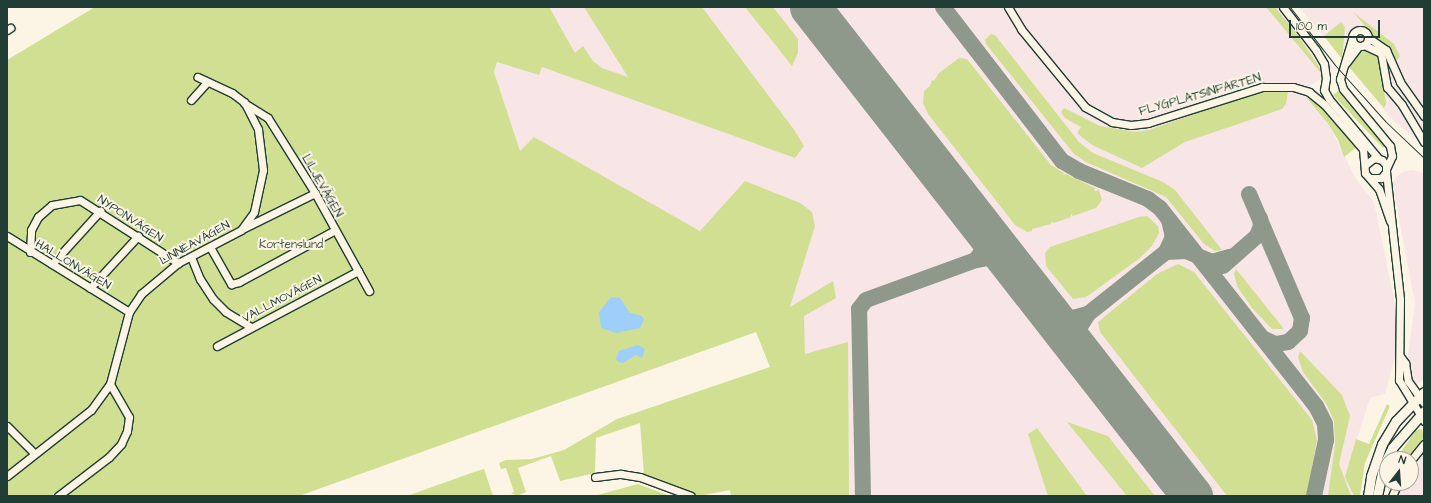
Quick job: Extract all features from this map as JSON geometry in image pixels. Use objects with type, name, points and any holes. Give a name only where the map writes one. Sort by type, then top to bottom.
[{"type":"main road","points":[[1368,496],[1371,476],[1382,444],[1396,422],[1420,399]]},
{"type":"main road","points":[[1377,496],[1379,479],[1386,458],[1422,416]]},
{"type":"street","name":"FLYGPLATSINFARTEN","points":[[1008,7],[1021,29],[1085,107],[1098,116],[1131,125],[1148,123],[1262,87],[1301,89],[1324,104],[1359,143],[1363,150],[1365,165]]},
{"type":"street","points":[[1283,7],[1316,50],[1324,64],[1326,78],[1324,90],[1329,99],[1384,162],[1390,221],[1399,284],[1400,356],[1397,365],[1399,380],[1420,399],[1422,416]]},
{"type":"street","points":[[1371,178],[1378,179],[1386,171],[1392,156],[1388,144],[1343,89],[1340,79],[1353,33],[1358,29],[1366,31],[1369,38],[1386,50],[1400,82],[1424,116]]},
{"type":"street","points":[[1345,65],[1361,45],[1369,38]]},
{"type":"street","points":[[1352,40],[1381,53],[1386,87],[1402,105],[1424,142]]},
{"type":"street","name":"LINNÉAVÄGEN","points":[[7,476],[34,453],[91,410],[110,384],[129,312],[141,294],[178,263],[241,230],[254,212],[263,170],[258,130],[244,102],[232,93],[196,77]]},
{"type":"street","points":[[191,100],[207,82]]},
{"type":"street","name":"LILJEVÄGEN","points":[[244,102],[268,118],[315,193],[369,291]]},
{"type":"street","points":[[1388,144],[1386,153],[1379,158],[1370,159],[1365,165],[1365,173],[1371,178],[1381,194],[1390,221]]},
{"type":"street","points":[[241,230],[315,193]]},
{"type":"street","name":"NYPONVÄGEN","points":[[30,252],[31,230],[38,217],[52,205],[80,200],[100,211],[178,263]]},
{"type":"street","points":[[52,264],[100,211]]},
{"type":"street","points":[[210,247],[231,284],[335,230]]},
{"type":"street","name":"HALLONVÄGEN","points":[[7,236],[30,252],[129,312]]},
{"type":"street","points":[[90,288],[138,236]]},
{"type":"street","points":[[191,257],[200,280],[213,299],[226,312],[251,327]]},
{"type":"street","name":"VALLMOVÄGEN","points":[[217,346],[358,272]]},
{"type":"street","points":[[58,496],[109,457],[121,444],[127,431],[129,417],[110,384]]},
{"type":"street","points":[[7,426],[34,453]]},
{"type":"street","points":[[595,477],[621,474],[640,477],[691,496]]},
{"type":"shaded area","points":[[524,7],[1290,7],[1334,69],[1299,94],[1306,97],[1329,125],[1356,179],[1374,202],[1394,300],[1397,324],[1395,357],[1385,394],[1370,398],[1345,477],[1354,496],[788,496],[781,307],[520,152],[494,72],[499,52]]},
{"type":"shaded area","points":[[1299,7],[1424,7],[1424,146],[1391,118]]},
{"type":"shaded area","points":[[1413,170],[1424,173],[1424,379],[1411,389],[1405,377],[1415,303],[1392,182],[1402,172]]},
{"type":"shaded area","points":[[1424,437],[1424,496],[1387,496],[1389,491],[1419,491],[1419,451],[1413,451]]},
{"type":"green space","name":"Kortenslund","points":[[95,7],[549,7],[575,53],[583,46],[593,61],[602,68],[628,77],[584,7],[702,7],[795,131],[804,146],[795,158],[542,67],[539,75],[497,62],[494,72],[520,151],[534,137],[700,231],[745,181],[800,203],[812,212],[815,226],[790,307],[833,281],[836,298],[804,316],[805,354],[848,342],[849,496],[731,496],[730,490],[699,496],[644,475],[640,423],[596,438],[595,473],[560,481],[551,456],[518,468],[526,492],[517,496],[511,493],[514,492],[506,468],[501,469],[499,463],[506,460],[532,459],[564,450],[617,419],[770,367],[756,332],[299,496],[7,496],[7,60]]},
{"type":"green space","points":[[745,7],[773,7],[798,39],[798,53],[792,66]]},
{"type":"green space","points":[[1266,7],[1275,7],[1299,37],[1322,71],[1321,73]]},
{"type":"green space","points":[[1353,12],[1394,44],[1400,56],[1397,60],[1392,57],[1387,45],[1375,37]]},
{"type":"green space","points":[[1341,22],[1345,27],[1342,59],[1324,36]]},
{"type":"green space","points":[[991,34],[995,35],[1079,142],[1093,153],[1163,182],[1175,190],[1222,250],[1215,251],[1204,244],[1166,197],[1086,162],[1074,154],[986,44],[985,40]]},
{"type":"green space","points":[[1365,49],[1376,53],[1379,59],[1386,104],[1384,108],[1349,67],[1356,54]]},
{"type":"green space","points":[[959,58],[967,59],[1051,165],[1064,173],[1063,175],[1066,174],[1095,188],[1094,191],[1099,190],[1102,200],[1096,208],[1073,216],[1071,214],[1071,217],[1054,223],[1051,222],[1051,224],[1032,229],[1032,231],[1027,232],[1015,225],[928,114],[923,103],[924,91],[930,86],[932,80],[934,81],[939,73]]},
{"type":"green space","points":[[1272,90],[1288,92],[1286,104],[1282,109],[1185,142],[1142,168],[1092,145],[1077,133],[1081,127],[1065,118],[1061,112],[1064,108],[1100,126],[1136,132],[1149,130],[1251,94]]},
{"type":"green space","points":[[1338,91],[1385,146],[1383,148],[1333,95]]},
{"type":"green space","points":[[1306,97],[1328,111],[1357,147],[1344,157],[1338,140],[1329,125]]},
{"type":"green space","points":[[1147,216],[1158,226],[1159,233],[1152,246],[1140,258],[1086,297],[1073,299],[1046,266],[1045,253],[1050,247],[1139,217]]},
{"type":"green space","points":[[1178,264],[1194,272],[1312,420],[1317,440],[1307,496],[1227,496],[1100,332],[1098,322],[1157,274]]},
{"type":"green space","points":[[1236,269],[1284,329],[1272,329],[1252,308],[1237,286],[1234,274]]},
{"type":"green space","points":[[1300,351],[1342,395],[1350,416],[1339,464],[1351,496],[1328,496],[1335,444],[1334,421],[1327,405],[1303,372],[1298,357]]},
{"type":"green space","points":[[1387,404],[1390,406],[1365,463],[1360,496],[1354,496],[1345,477],[1356,439],[1369,444]]},
{"type":"green space","points":[[1067,422],[1108,436],[1155,496],[1127,496]]},
{"type":"green space","points":[[1037,428],[1087,496],[1048,496],[1028,434]]},
{"type":"green space","points":[[1422,429],[1424,437],[1413,451],[1402,451],[1416,430]]},
{"type":"green space","points":[[484,469],[493,496],[407,496],[474,472]]},
{"type":"green space","points":[[638,484],[670,496],[594,496]]},
{"type":"water","points":[[611,297],[620,298],[630,313],[642,316],[644,320],[640,328],[616,333],[601,328],[599,312]]},
{"type":"water","points":[[638,345],[645,349],[642,358],[636,355],[623,363],[618,362],[616,359],[619,351]]},
{"type":"taxiway","points":[[943,7],[1062,161],[1079,171],[1148,199],[1160,208],[1316,406],[1325,424],[1326,440],[1314,496]]},
{"type":"taxiway","points":[[1249,194],[1302,318],[1300,331],[1288,342],[1275,344],[1262,338]]},
{"type":"taxiway","points":[[1223,266],[1257,236],[1261,226],[1260,218]]},
{"type":"taxiway","points":[[1169,220],[1173,237],[1166,252],[1186,251],[1212,262],[1230,257]]},
{"type":"taxiway","points":[[981,227],[986,235],[987,244],[976,260],[993,257],[1013,267]]},
{"type":"taxiway","points":[[1088,314],[1166,252]]},
{"type":"taxiway","points":[[863,496],[859,309],[866,300],[976,260]]},
{"type":"taxiway","points":[[1048,312],[1069,319],[1088,314],[1078,330],[1079,352]]},
{"type":"runway","points":[[810,7],[1192,496]]},
{"type":"tram line","points":[[1290,7],[1335,65],[1385,121],[1424,158]]}]
